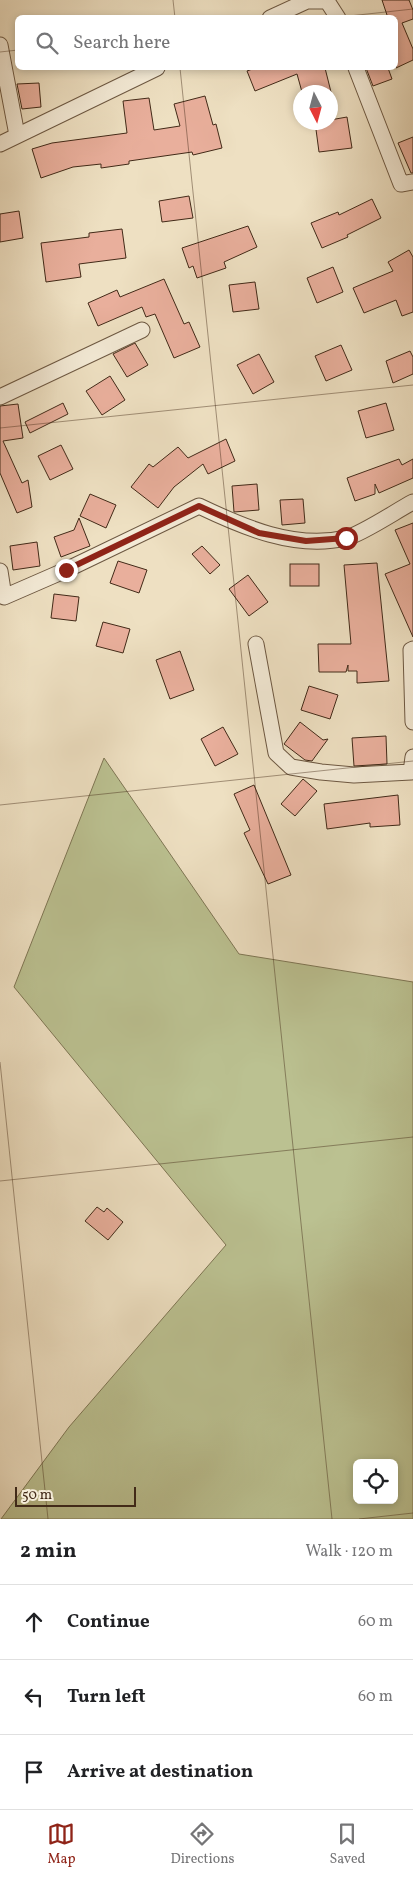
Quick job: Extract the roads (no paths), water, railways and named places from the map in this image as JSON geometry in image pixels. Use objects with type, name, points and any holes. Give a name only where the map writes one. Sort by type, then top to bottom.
[{"type":"street","points":[[274,15],[290,3],[308,0],[327,2],[336,15]]},
{"type":"street","points":[[0,45],[17,135]]},
{"type":"street","points":[[0,144],[153,70]]},
{"type":"street","points":[[357,70],[402,184],[413,182]]},
{"type":"street","points":[[0,397],[142,330]]},
{"type":"street","points":[[0,572],[4,597],[66,570],[199,506],[259,533],[306,541],[346,538],[413,502]]},
{"type":"street","points":[[256,644],[276,753],[291,767],[354,775],[411,772],[413,757]]},
{"type":"street","points":[[413,649],[411,650],[410,693],[413,722]]}]
